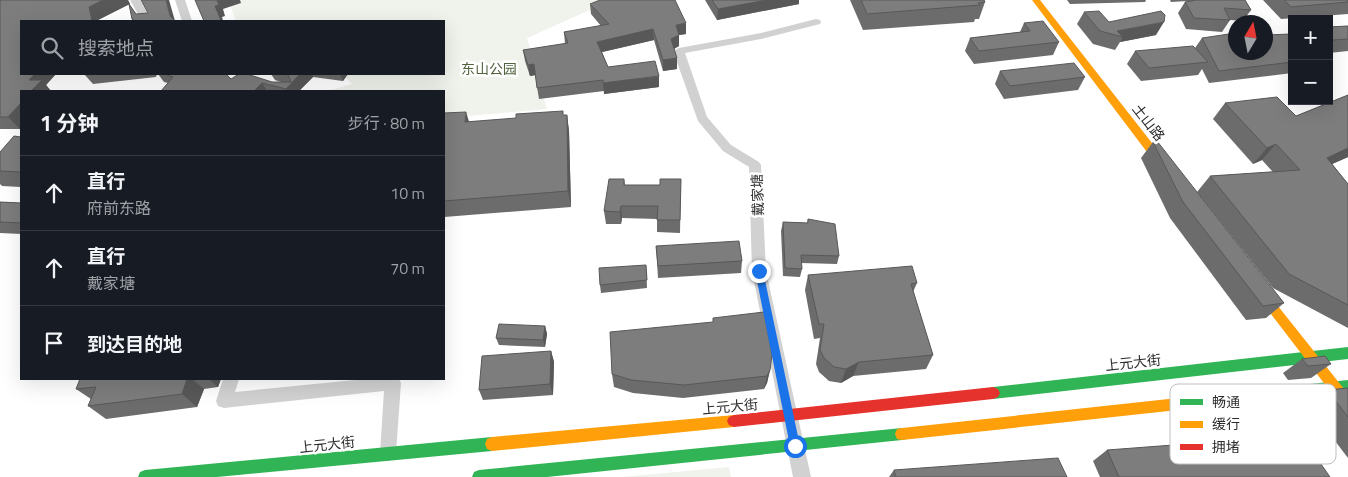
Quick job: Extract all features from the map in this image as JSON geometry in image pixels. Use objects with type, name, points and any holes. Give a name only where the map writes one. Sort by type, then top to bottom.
[{"type":"main road","name":"土山路","points":[[1036,0],[1173,178]]},
{"type":"main road","points":[[1251,279],[1332,384]]},
{"type":"main road","name":"上元大街","points":[[145,477],[789,416],[1348,353]]},
{"type":"main road","points":[[1336,389],[1348,404]]},
{"type":"main road","points":[[479,477],[795,446],[1170,406]]},
{"type":"street","points":[[135,0],[146,20]]},
{"type":"street","points":[[180,0],[187,20]]},
{"type":"street","name":"戴家塘","points":[[789,416],[759,271],[756,165],[727,148],[702,118],[679,51],[761,36],[816,22]]},
{"type":"street","points":[[231,380],[224,401],[393,383],[388,453]]},
{"type":"street","points":[[789,416],[802,477]]},
{"type":"green space","name":"东山公园","points":[[228,0],[612,0],[527,38],[547,109],[445,118],[445,90],[331,90],[352,84],[344,75],[445,75],[445,20],[236,20]]},
{"type":"green space","points":[[729,467],[731,477],[622,477]]},
{"type":"building","points":[[0,0],[103,0],[89,7],[92,20],[20,20],[20,75],[34,75],[29,80],[42,80],[32,90],[20,90],[20,104],[8,117],[0,117]]},
{"type":"building","points":[[141,0],[166,0],[170,16],[174,20],[134,20],[129,4],[136,14],[148,13]]},
{"type":"building","points":[[195,0],[217,0],[219,5],[215,6],[221,20],[204,20]]},
{"type":"building","points":[[600,0],[675,0],[686,23],[676,25],[679,35],[671,39],[677,58],[663,60],[653,29],[597,42],[608,67],[655,61],[659,76],[603,83],[603,80],[537,88],[534,64],[528,65],[523,50],[568,43],[564,32],[609,24],[590,4]]},
{"type":"building","points":[[712,0],[767,0],[718,9]]},
{"type":"building","points":[[861,0],[984,0],[985,2],[978,3],[980,5],[867,14]]},
{"type":"building","points":[[1196,0],[1245,0],[1251,10],[1224,8],[1228,20],[1194,18],[1185,2]]},
{"type":"building","points":[[1284,0],[1348,0],[1348,2],[1291,7]]},
{"type":"building","points":[[1099,11],[1109,22],[1161,11],[1165,15],[1164,22],[1117,31],[1123,37],[1100,31],[1084,12]]},
{"type":"building","points":[[1043,21],[1059,42],[979,51],[970,38],[1030,31],[1024,23]]},
{"type":"building","points":[[1348,26],[1348,39],[1333,40],[1333,27]]},
{"type":"building","points":[[1228,34],[1228,60],[1273,60],[1273,35],[1288,34],[1288,62],[1219,71],[1202,38]]},
{"type":"building","points":[[1193,46],[1208,62],[1149,68],[1135,51]]},
{"type":"building","points":[[1074,63],[1085,77],[1010,86],[1000,71]]},
{"type":"building","points":[[167,75],[227,75],[231,79],[237,75],[250,75],[272,82],[291,82],[288,75],[299,75],[286,89],[262,83],[255,90],[162,90],[173,77]]},
{"type":"building","points":[[1348,95],[1348,148],[1327,158],[1348,184],[1348,305],[1289,274],[1210,176],[1300,170],[1276,144],[1267,148],[1225,103],[1277,97],[1296,116],[1323,105],[1333,105],[1333,101]]},
{"type":"building","points":[[563,111],[563,115],[567,115],[568,191],[445,201],[445,113],[466,112],[465,122],[516,118],[516,114]]},
{"type":"building","points":[[14,136],[20,137],[20,172],[0,171],[0,152]]},
{"type":"building","points":[[1157,141],[1284,303],[1263,306],[1183,202],[1153,142]]},
{"type":"building","points":[[609,179],[624,179],[624,185],[660,185],[660,179],[681,179],[680,220],[657,220],[658,206],[621,206],[620,212],[604,211]]},
{"type":"building","points":[[0,202],[20,203],[20,223],[0,222]]},
{"type":"building","points":[[808,219],[835,224],[839,256],[801,255],[802,269],[785,268],[783,222],[808,223]]},
{"type":"building","points":[[739,241],[742,261],[658,266],[656,246]]},
{"type":"building","points":[[646,265],[647,280],[600,285],[599,268]]},
{"type":"building","points":[[912,266],[917,283],[911,284],[933,355],[859,362],[846,369],[834,367],[824,358],[820,350],[824,324],[819,324],[808,275]]},
{"type":"building","points":[[764,312],[772,355],[770,370],[767,376],[684,385],[631,380],[612,374],[610,332],[713,322],[713,318]]},
{"type":"building","points":[[499,324],[545,326],[543,340],[496,338]]},
{"type":"building","points":[[551,351],[550,384],[479,390],[482,356]]},
{"type":"building","points":[[1325,356],[1331,364],[1308,366],[1302,359]]},
{"type":"building","points":[[80,380],[187,380],[182,394],[88,406],[96,387],[76,389]]},
{"type":"building","points":[[1348,388],[1348,417],[1336,402],[1336,389]]},
{"type":"building","points":[[1170,445],[1170,464],[1321,464],[1330,477],[1119,477],[1107,450]]},
{"type":"building","points":[[1058,458],[1067,477],[896,477],[894,470]]},
{"type":"traffic: fast","points":[[993,393],[1348,353]]},
{"type":"traffic: fast","points":[[1336,387],[1348,386]]},
{"type":"traffic: fast","points":[[479,477],[902,434]]},
{"type":"traffic: fast","points":[[145,477],[492,444]]},
{"type":"traffic: slow","points":[[1036,0],[1166,169]]},
{"type":"traffic: slow","points":[[1258,289],[1332,384]]},
{"type":"traffic: slow","points":[[1336,389],[1348,404]]},
{"type":"traffic: slow","points":[[902,434],[1170,405]]},
{"type":"traffic: slow","points":[[492,444],[734,421]]},
{"type":"traffic: jam","points":[[734,421],[993,393]]},
{"type":"route","points":[[759,271],[795,446]]}]
